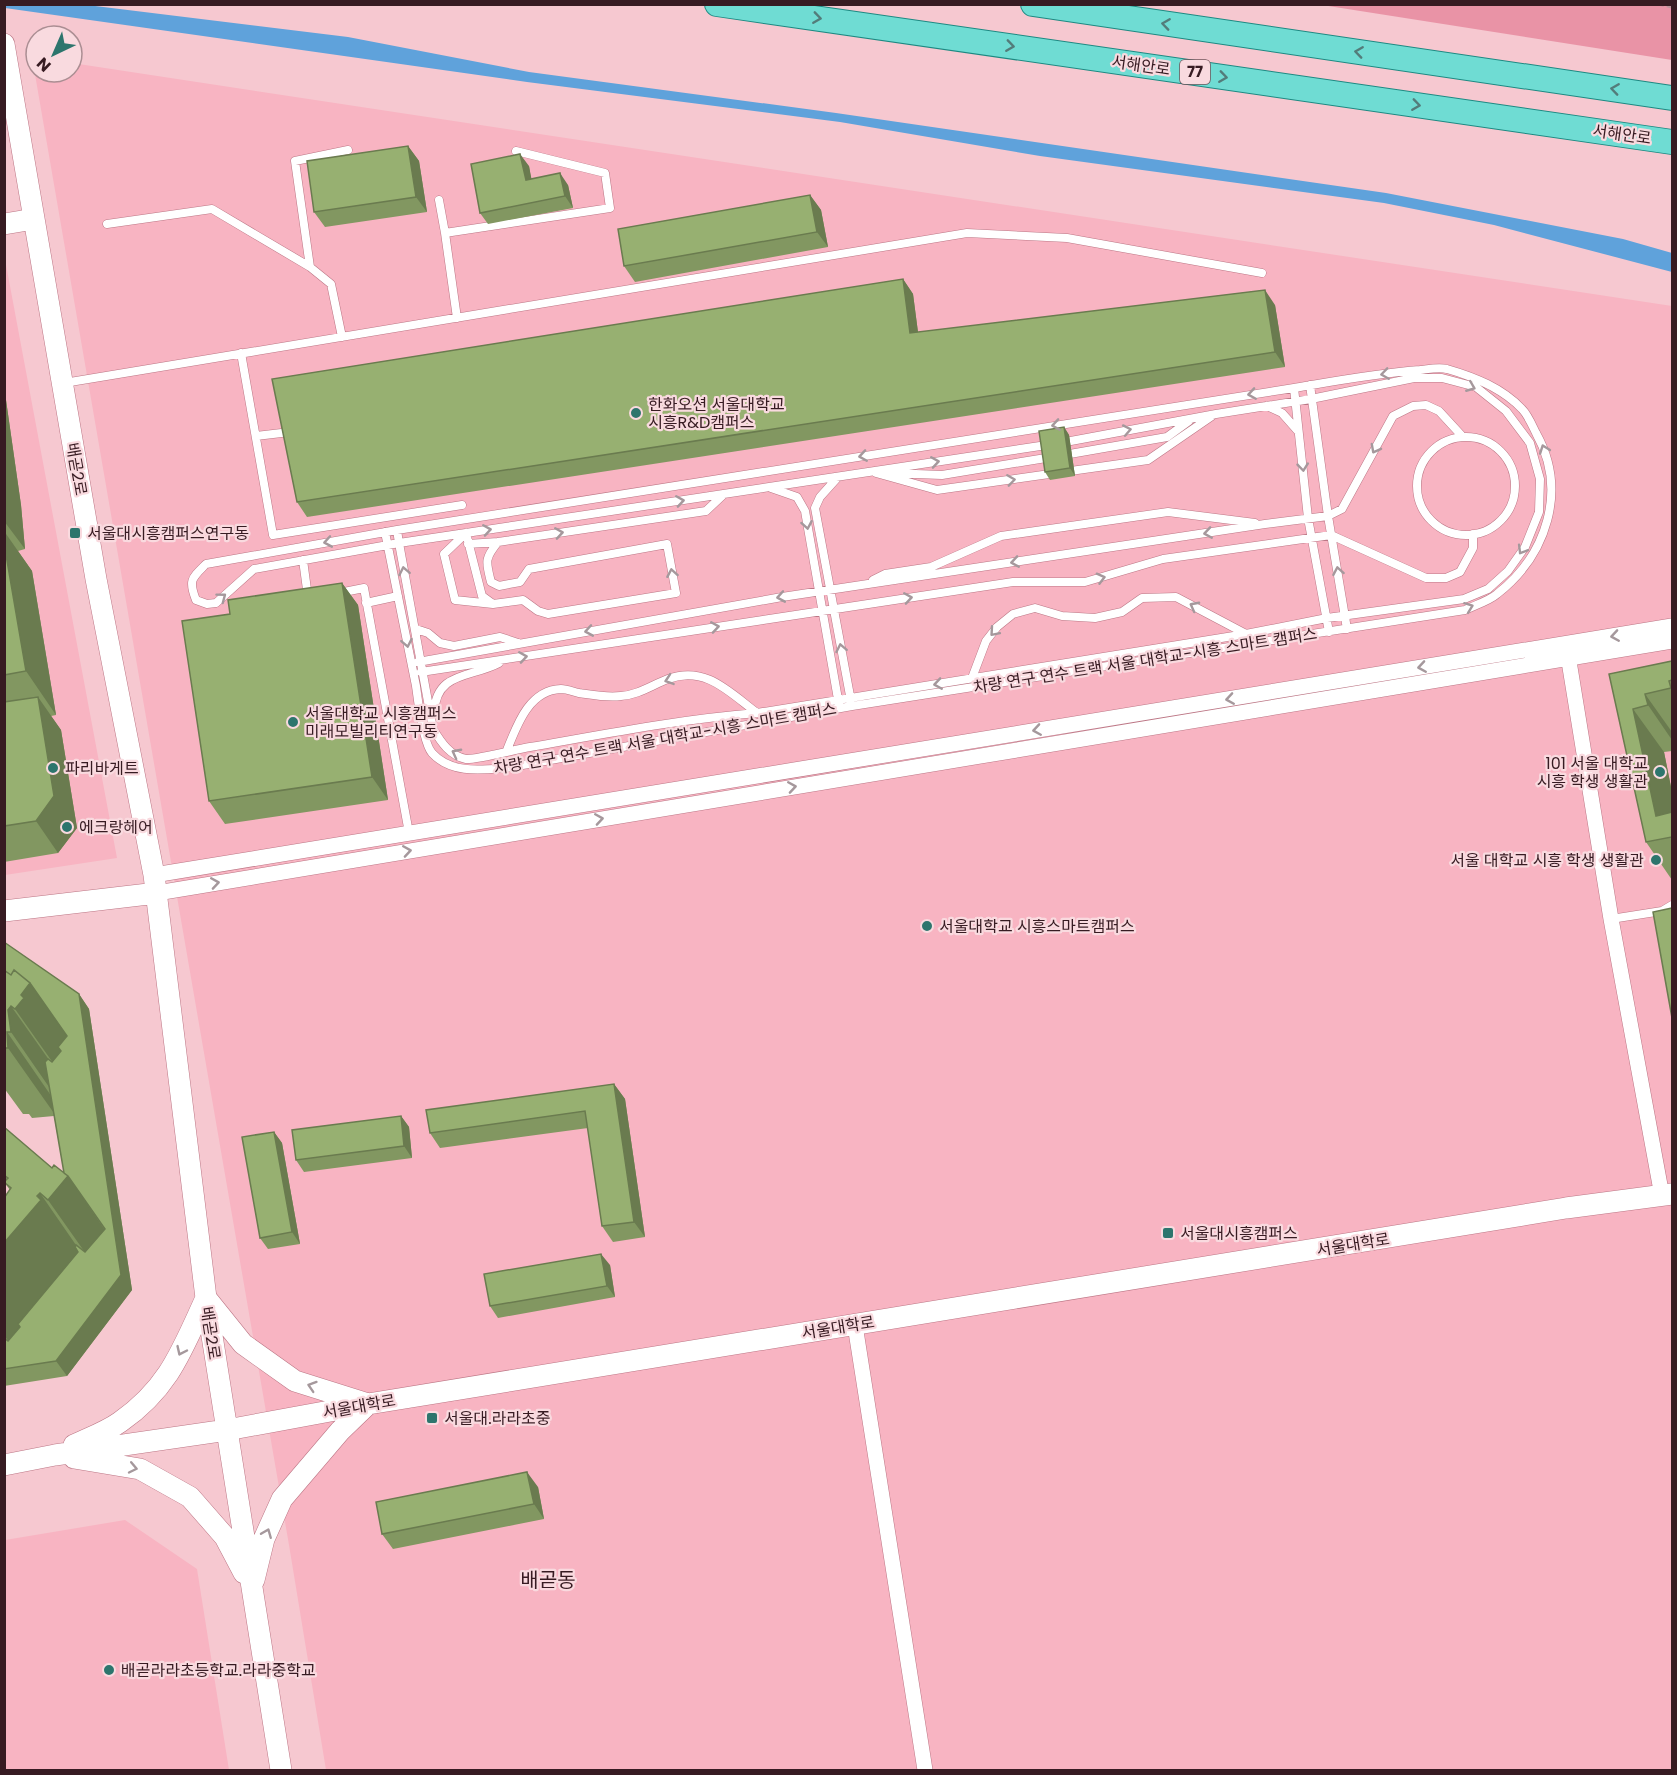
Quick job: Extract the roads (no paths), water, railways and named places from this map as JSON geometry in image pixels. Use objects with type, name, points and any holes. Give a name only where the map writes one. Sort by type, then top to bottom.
[{"type":"main road","name":"서해안로","points":[[717,4],[1672,142]]},
{"type":"main road","points":[[1033,4],[1672,98]]},
{"type":"main road","name":"배곧2로","points":[[4,45],[96,579],[156,884],[206,1298],[281,1770]]},
{"type":"main road","points":[[4,224],[34,219]]},
{"type":"main road","points":[[4,911],[156,884]]},
{"type":"main road","name":"서울대학로","points":[[4,1465],[1566,1208],[1667,1195]]},
{"type":"main road","points":[[55,1455],[118,1424],[142,1405],[162,1384],[173,1368],[206,1298],[243,1344],[295,1381],[368,1404],[340,1431],[282,1499],[264,1539],[252,1590]]},
{"type":"main road","points":[[55,1455],[140,1469],[190,1497],[225,1537],[252,1590]]},
{"type":"street","points":[[156,884],[1438,678],[1672,626]]},
{"type":"street","points":[[156,884],[409,833],[1567,651],[1672,641]]},
{"type":"street","points":[[1567,651],[1611,919],[1667,1195]]},
{"type":"street","points":[[855,1325],[926,1770]]},
{"type":"lane","points":[[309,267],[295,161],[348,150]]},
{"type":"lane","points":[[446,233],[610,208],[605,173],[516,151]]},
{"type":"lane","points":[[439,200],[446,233],[456,318]]},
{"type":"lane","points":[[107,224],[212,209],[309,267],[331,284],[342,337]]},
{"type":"lane","points":[[63,384],[967,233],[1067,238],[1262,273]]},
{"type":"lane","points":[[242,353],[273,534],[462,505]]},
{"type":"lane","points":[[838,477],[820,497],[815,508],[851,702],[972,678],[1327,618],[1464,599],[1488,589],[1508,571],[1525,547],[1539,512],[1540,479],[1530,443],[1506,411],[1476,387],[1442,378],[1414,378],[1311,399],[1191,418],[1060,443],[388,544],[254,569],[216,603],[207,604],[196,600],[191,587],[192,577],[206,564],[397,530],[1310,385],[1443,368],[1474,377],[1500,390],[1524,411],[1546,449],[1552,486],[1550,515],[1538,549],[1515,578],[1496,596],[1465,610],[1329,632]]},
{"type":"lane","points":[[1310,385],[1328,516],[1347,629]]},
{"type":"lane","name":"차량 연구 연수 트랙 서울 대학교-시흥 스마트 캠퍼스","points":[[385,532],[424,733],[431,752],[446,764],[460,769],[478,771],[506,768],[851,702],[1329,632],[1308,518],[1294,388]]},
{"type":"lane","points":[[411,663],[830,589],[1328,516],[1342,509],[1393,416],[1413,406],[1426,405],[1439,411],[1462,436]]},
{"type":"lane","points":[[1266,406],[1282,413],[1299,434]]},
{"type":"lane","points":[[872,472],[937,490],[1148,460],[1216,414]]},
{"type":"lane","points":[[872,472],[942,475],[964,472],[1167,437],[1191,418]]},
{"type":"lane","points":[[256,436],[290,432]]},
{"type":"lane","points":[[1462,436],[1473,436],[1489,442],[1502,451],[1511,465],[1516,481],[1515,497],[1508,512],[1498,524],[1483,532],[1467,535],[1451,533],[1437,525],[1425,513],[1418,499],[1417,482],[1420,467],[1429,453],[1442,442],[1462,436]]},
{"type":"lane","points":[[397,530],[433,729],[441,743],[450,751],[469,759],[507,750],[711,717],[839,704],[805,511],[796,498],[770,487]]},
{"type":"lane","points":[[468,544],[498,542],[706,511],[724,494]]},
{"type":"lane","points":[[866,584],[885,574],[931,567],[1001,536],[1168,512],[1265,524]]},
{"type":"lane","points":[[466,533],[482,596],[493,604]]},
{"type":"lane","points":[[466,533],[444,554],[455,600],[493,604],[523,600],[538,611],[548,614],[676,593],[668,544],[529,569],[520,582],[499,586],[491,582],[486,562],[489,553],[498,542]]},
{"type":"lane","points":[[413,674],[1014,582],[1085,582],[1163,559],[1331,535],[1426,578],[1446,578],[1460,572],[1473,548],[1473,534]]},
{"type":"lane","points":[[303,560],[308,598]]},
{"type":"lane","points":[[330,594],[364,588],[409,833]]},
{"type":"lane","points":[[299,600],[319,596]]},
{"type":"lane","points":[[366,603],[398,596]]},
{"type":"lane","points":[[972,678],[986,641],[997,627],[1013,614],[1035,608],[1062,616],[1095,618],[1122,612],[1142,598],[1176,597],[1246,633]]},
{"type":"lane","points":[[416,630],[428,633],[440,644],[454,646],[500,637],[519,644]]},
{"type":"lane","points":[[433,729],[434,704],[440,690],[448,681],[487,669],[504,660]]},
{"type":"lane","points":[[507,750],[523,713],[534,700],[548,691],[563,689],[612,697],[630,696],[669,679],[687,675],[709,678],[757,713]]},
{"type":"lane","points":[[1662,911],[1672,904]]},
{"type":"lane","points":[[1611,919],[1662,911],[1672,913]]},
{"type":"water","points":[[5,4],[87,5],[348,37],[529,72],[836,113],[1386,193],[1623,239],[1672,253],[1672,272],[1494,225],[1384,203],[1040,156],[840,122],[527,82],[5,8]]},
{"type":"place","name":"한화오션 서울대학교 시흥R&D캠퍼스","points":[[636,413]]},
{"type":"place","name":"서울대시흥캠퍼스연구동","points":[[75,533]]},
{"type":"place","name":"서울대학교 시흥캠퍼스 미래모빌리티연구동","points":[[293,722]]},
{"type":"place","name":"파리바게트","points":[[53,768]]},
{"type":"place","name":"101 서울 대학교 시흥 학생 생활관","points":[[1660,772]]},
{"type":"place","name":"에크랑헤어","points":[[67,827]]},
{"type":"place","name":"서울 대학교 시흥 학생 생활관","points":[[1656,860]]},
{"type":"place","name":"서울대학교 시흥스마트캠퍼스","points":[[927,926]]},
{"type":"place","name":"서울대시흥캠퍼스","points":[[1168,1233]]},
{"type":"place","name":"서울대.라라초중","points":[[432,1418]]},
{"type":"place","name":"배곧라라초등학교.라라중학교","points":[[109,1670]]},
{"type":"district","name":"배곧동","points":[[548,1580]]}]
